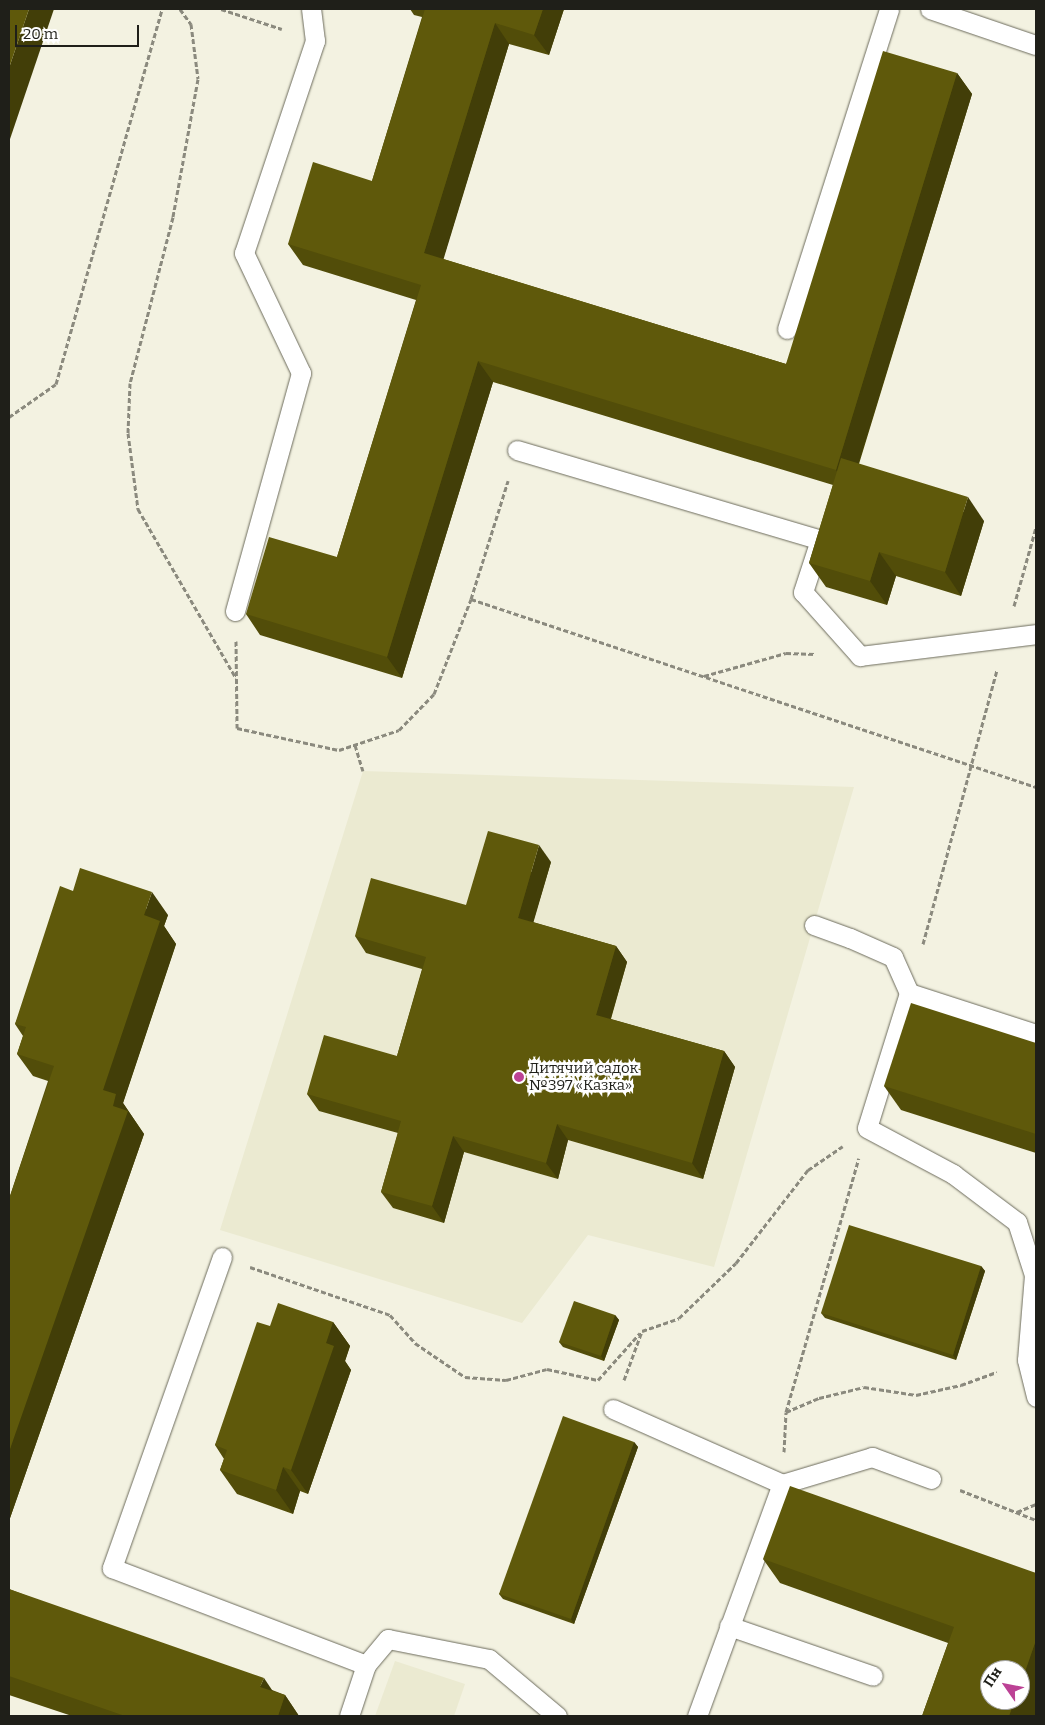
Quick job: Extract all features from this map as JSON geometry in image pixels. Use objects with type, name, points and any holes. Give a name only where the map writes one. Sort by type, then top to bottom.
[{"type":"lane","points":[[236,611],[301,373],[244,252],[315,41],[311,9]]},
{"type":"lane","points":[[787,329],[889,9]]},
{"type":"lane","points":[[930,9],[1036,45]]},
{"type":"lane","points":[[517,450],[820,540],[803,592],[860,656],[1036,634]]},
{"type":"lane","points":[[814,925],[893,957],[910,993],[868,1128],[953,1174],[1017,1222],[1034,1275],[1027,1360],[1036,1397]]},
{"type":"lane","points":[[910,993],[1036,1034]]},
{"type":"lane","points":[[222,1258],[112,1568],[366,1665]]},
{"type":"lane","points":[[613,1409],[782,1484],[872,1457],[931,1479]]},
{"type":"lane","points":[[697,1716],[782,1484]]},
{"type":"lane","points":[[729,1626],[873,1676]]},
{"type":"lane","points":[[349,1716],[366,1665],[388,1639],[489,1659],[558,1716]]},
{"type":"path","points":[[9,416],[56,384],[162,9]]},
{"type":"path","points":[[180,9],[191,24],[198,79],[173,217],[130,383],[128,433],[138,510],[236,678]]},
{"type":"path","points":[[221,9],[315,41]]},
{"type":"path","points":[[236,611],[237,728],[339,750],[399,730],[434,694],[471,600],[517,450]]},
{"type":"path","points":[[922,946],[1036,527]]},
{"type":"path","points":[[471,600],[1036,787]]},
{"type":"path","points":[[702,676],[786,653],[860,656]]},
{"type":"path","points":[[354,745],[363,771]]},
{"type":"path","points":[[598,1380],[642,1331],[679,1318],[736,1263],[808,1170],[868,1128]]},
{"type":"path","points":[[782,1484],[786,1412],[868,1128]]},
{"type":"path","points":[[222,1258],[390,1316],[415,1343],[465,1377],[506,1380],[547,1369],[598,1380]]},
{"type":"path","points":[[613,1409],[642,1331]]},
{"type":"path","points":[[786,1412],[819,1398],[864,1387],[916,1395],[961,1386],[1027,1360]]},
{"type":"path","points":[[598,1380],[613,1409]]},
{"type":"path","points":[[931,1479],[1036,1520]]},
{"type":"path","points":[[1016,1512],[1036,1504]]},
{"type":"shaded area","name":"Дитячий садок №397 «Казка»","points":[[363,771],[854,787],[714,1267],[588,1235],[522,1323],[220,1230]]},
{"type":"shaded area","points":[[395,1661],[465,1684],[454,1716],[375,1716]]},
{"type":"building","points":[[9,9],[29,9],[9,68]]},
{"type":"building","points":[[425,9],[543,9],[534,35],[495,23],[424,253],[786,364],[883,51],[957,73],[836,470],[478,361],[387,657],[246,614],[269,537],[337,557],[421,285],[288,244],[313,162],[372,181]]},
{"type":"building","points":[[841,458],[968,497],[945,572],[879,552],[870,581],[809,563]]},
{"type":"building","points":[[488,831],[539,845],[518,918],[616,946],[596,1015],[724,1051],[692,1163],[557,1124],[546,1163],[453,1136],[432,1206],[381,1192],[401,1121],[307,1094],[324,1035],[397,1056],[426,957],[355,936],[371,878],[466,905]]},
{"type":"building","points":[[80,868],[152,892],[144,915],[160,921],[103,1090],[116,1094],[113,1106],[128,1111],[9,1452],[9,1199],[54,1066],[17,1054],[26,1027],[15,1024],[60,886],[73,891]]},
{"type":"building","points":[[911,1003],[1036,1043],[1036,1134],[884,1086]]},
{"type":"building","points":[[849,1225],[981,1266],[953,1355],[821,1313]]},
{"type":"building","points":[[574,1301],[615,1315],[601,1356],[559,1342]]},
{"type":"building","points":[[278,1303],[333,1322],[326,1343],[334,1346],[291,1470],[283,1467],[276,1490],[220,1470],[227,1450],[215,1445],[257,1322],[270,1326]]},
{"type":"building","points":[[563,1416],[634,1442],[571,1619],[499,1594]]},
{"type":"building","points":[[790,1486],[1036,1573],[1036,1640],[1029,1660],[980,1660],[980,1710],[1011,1710],[1009,1716],[922,1716],[954,1627],[763,1559]]},
{"type":"building","points":[[9,1589],[264,1678],[260,1687],[285,1695],[278,1716],[125,1716],[9,1676]]},
{"type":"place","name":"Дитячий садок №397 «Казка»","points":[[519,1077]]}]
